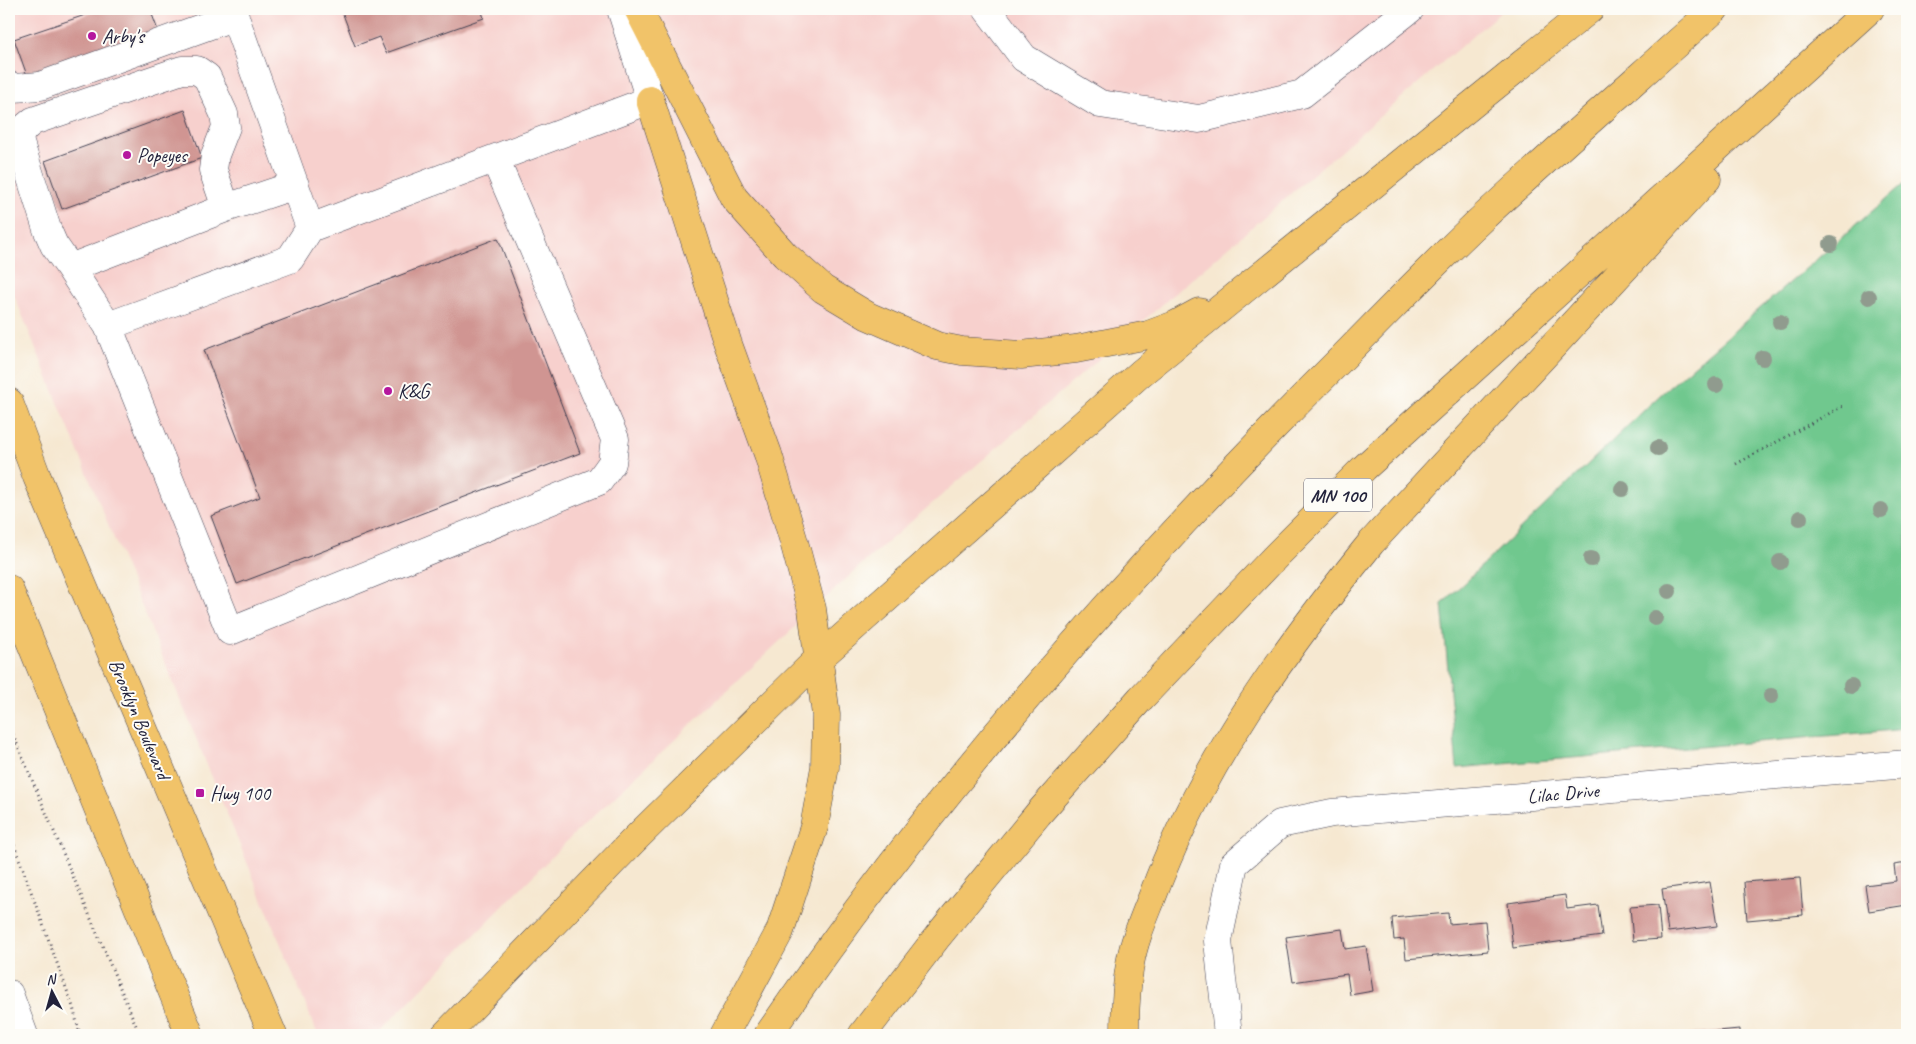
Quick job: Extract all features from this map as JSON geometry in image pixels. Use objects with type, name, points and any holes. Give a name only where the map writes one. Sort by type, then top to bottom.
[{"type":"main road","points":[[638,9],[713,159],[734,198],[750,218],[785,255],[823,289],[897,330],[937,346],[962,351],[1021,355],[1076,349],[1148,335],[1166,329],[1245,289]]},
{"type":"main road","points":[[445,1035],[632,842],[818,660],[1141,373],[1590,9]]},
{"type":"main road","points":[[768,1035],[808,976],[966,772],[1056,665],[1155,553],[1266,433],[1473,227],[1714,9]]},
{"type":"main road","name":"MN 100","points":[[862,1035],[938,936],[1038,814],[1140,698],[1276,556],[1364,468],[1870,9]]},
{"type":"main road","points":[[1125,1035],[1125,1008],[1130,963],[1138,935],[1179,830],[1255,697],[1292,645],[1371,543],[1827,48]]},
{"type":"main road","points":[[650,100],[728,344],[768,454],[794,542],[812,609],[826,714],[825,767],[814,826],[780,930],[724,1035]]},
{"type":"main road","name":"Brooklyn Boulevard","points":[[9,402],[37,477],[273,1035]]},
{"type":"main road","points":[[9,589],[190,1035]]},
{"type":"street","points":[[108,326],[290,259],[310,228],[650,100],[621,9]]},
{"type":"street","points":[[987,9],[1024,58],[1100,104],[1198,118],[1302,94],[1410,9]]},
{"type":"street","points":[[9,85],[14,88],[40,86],[233,12],[310,228]]},
{"type":"street","points":[[226,208],[213,170],[215,155],[226,127],[224,114],[207,77],[197,70],[182,70],[33,121],[22,130],[19,140],[47,229],[54,245],[108,326],[230,631],[599,481],[612,463],[615,439],[495,159]]},
{"type":"street","points":[[70,268],[226,208],[295,185]]},
{"type":"street","name":"Lilac Drive","points":[[1228,1035],[1218,941],[1234,864],[1280,824],[1332,813],[1907,764]]},
{"type":"street","points":[[9,994],[24,1035]]},
{"type":"path","points":[[1736,464],[1843,406]]},
{"type":"path","points":[[9,724],[140,1035]]},
{"type":"path","points":[[9,831],[73,1006],[80,1035]]},
{"type":"shaded area","points":[[9,9],[1504,9],[861,565],[570,838],[376,1035],[318,1035],[9,283]]},
{"type":"green space","points":[[1907,181],[1907,729],[1457,768],[1442,604],[1659,396]]},
{"type":"building","points":[[103,9],[150,9],[160,36],[29,81],[14,39]]},
{"type":"building","points":[[341,9],[481,9],[484,18],[386,53],[379,37],[355,46]]},
{"type":"building","points":[[185,110],[202,158],[62,209],[45,161]]},
{"type":"building","points":[[498,238],[580,453],[237,584],[211,516],[260,497],[204,350]]},
{"type":"building","points":[[1907,863],[1907,905],[1869,911],[1865,885],[1896,881],[1894,865]]},
{"type":"building","points":[[1800,878],[1803,915],[1747,920],[1744,882]]},
{"type":"building","points":[[1710,882],[1717,926],[1668,932],[1662,889]]},
{"type":"building","points":[[1565,895],[1567,909],[1598,905],[1602,936],[1513,948],[1508,903]]},
{"type":"building","points":[[1658,905],[1661,939],[1633,941],[1630,907]]},
{"type":"building","points":[[1448,913],[1449,924],[1485,921],[1488,951],[1406,959],[1404,939],[1394,940],[1392,918]]},
{"type":"building","points":[[1342,929],[1345,949],[1366,946],[1373,991],[1350,995],[1347,974],[1293,982],[1286,937]]},
{"type":"building","points":[[1739,1029],[1739,1035],[1687,1035],[1687,1034]]},
{"type":"place","name":"Arby's","points":[[92,36]]},
{"type":"place","name":"Popeyes","points":[[127,155]]},
{"type":"place","name":"K&G","points":[[388,391]]},
{"type":"place","name":"Hwy 100","points":[[200,793]]}]
